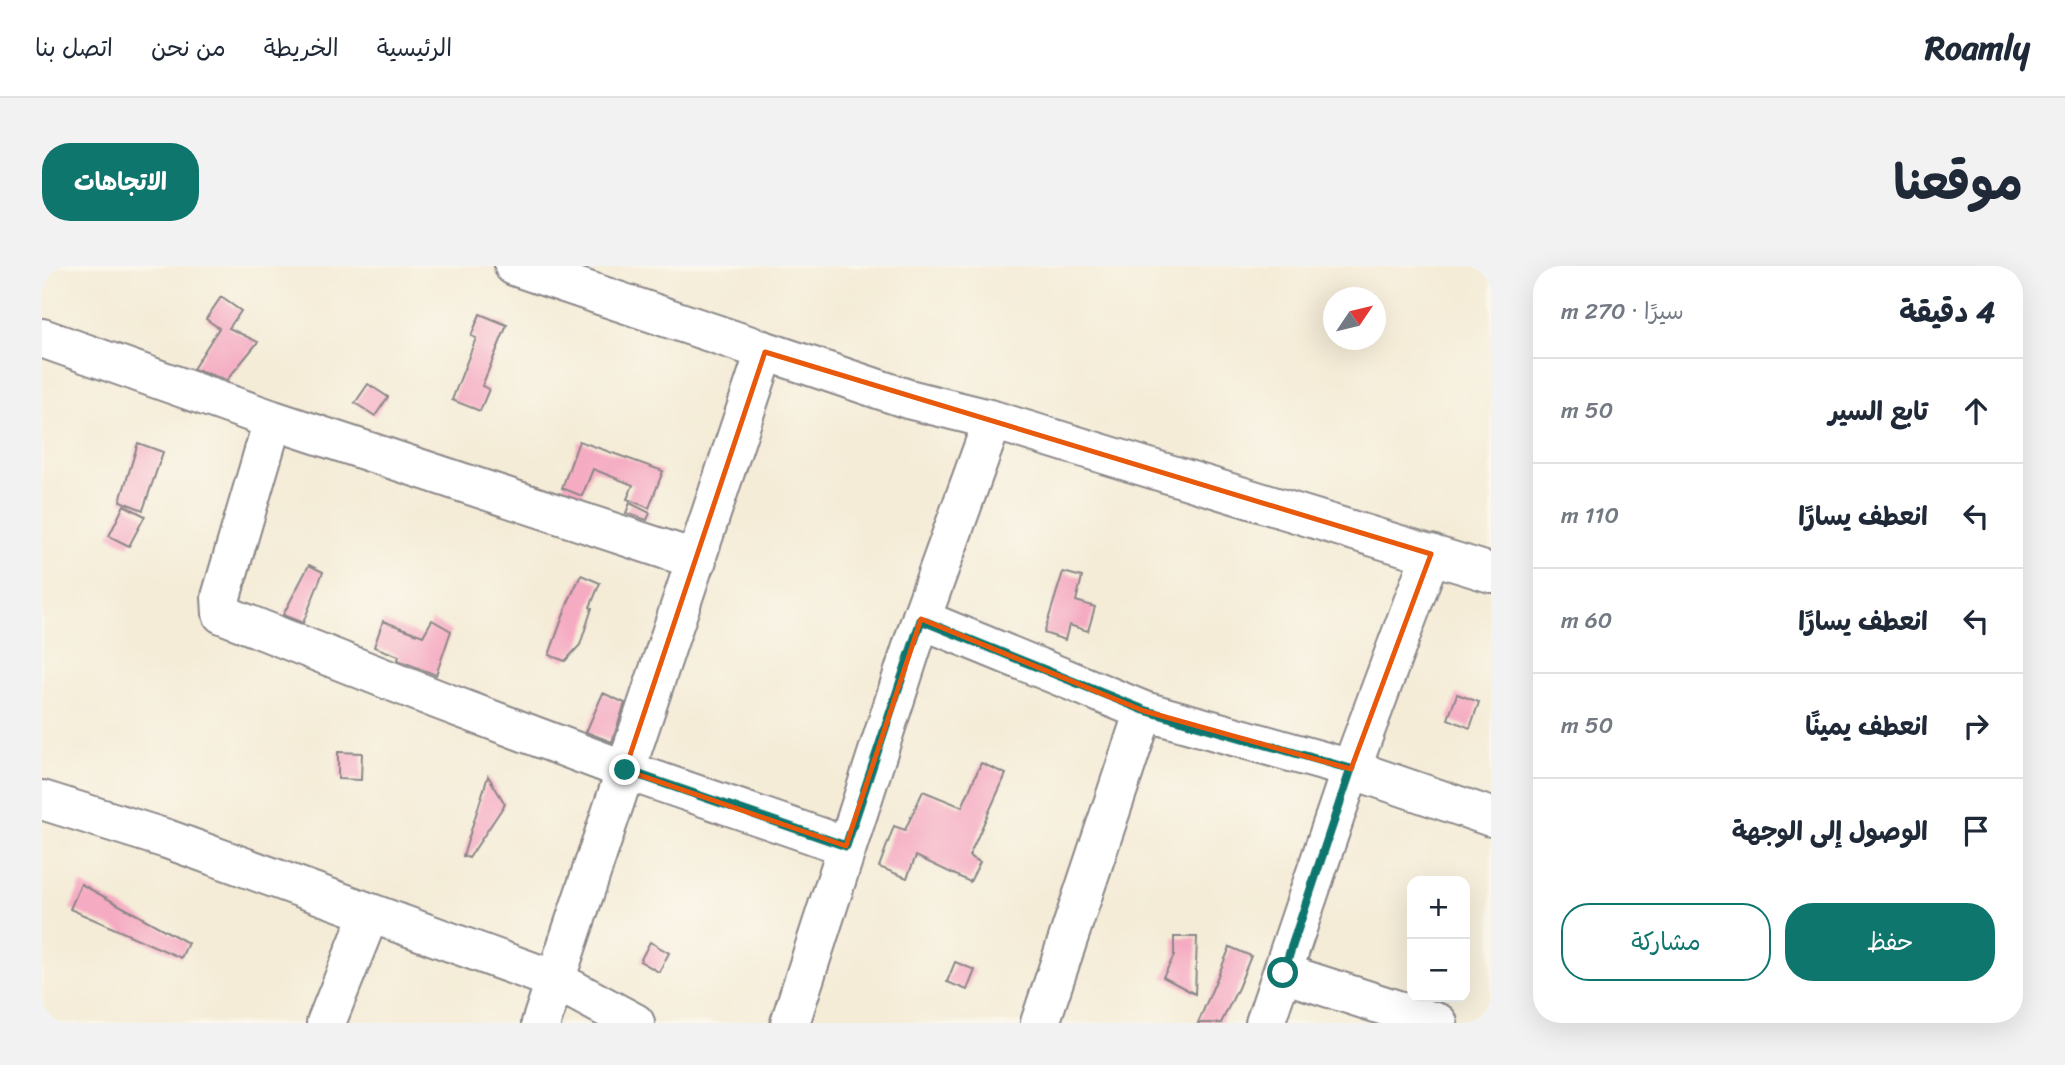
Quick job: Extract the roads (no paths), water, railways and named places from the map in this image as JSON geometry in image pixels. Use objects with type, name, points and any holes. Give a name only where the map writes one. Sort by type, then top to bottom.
[{"type":"street","points":[[514,266],[908,399],[993,420],[1491,573]]},
{"type":"street","points":[[42,338],[273,420],[697,560]]},
{"type":"street","points":[[541,1023],[765,352]]},
{"type":"street","points":[[273,420],[221,597],[222,614],[439,701],[625,770],[846,846]]},
{"type":"street","points":[[790,1023],[921,620],[993,420]]},
{"type":"street","points":[[1265,1023],[1351,769],[1431,554]]},
{"type":"street","points":[[921,620],[1144,710],[1351,769],[1491,817]]},
{"type":"street","points":[[1040,1023],[1144,710]]},
{"type":"street","points":[[42,800],[167,839],[555,980],[635,1023]]},
{"type":"street","points":[[326,1023],[370,913]]},
{"type":"street","points":[[1283,973],[1438,1023]]}]
